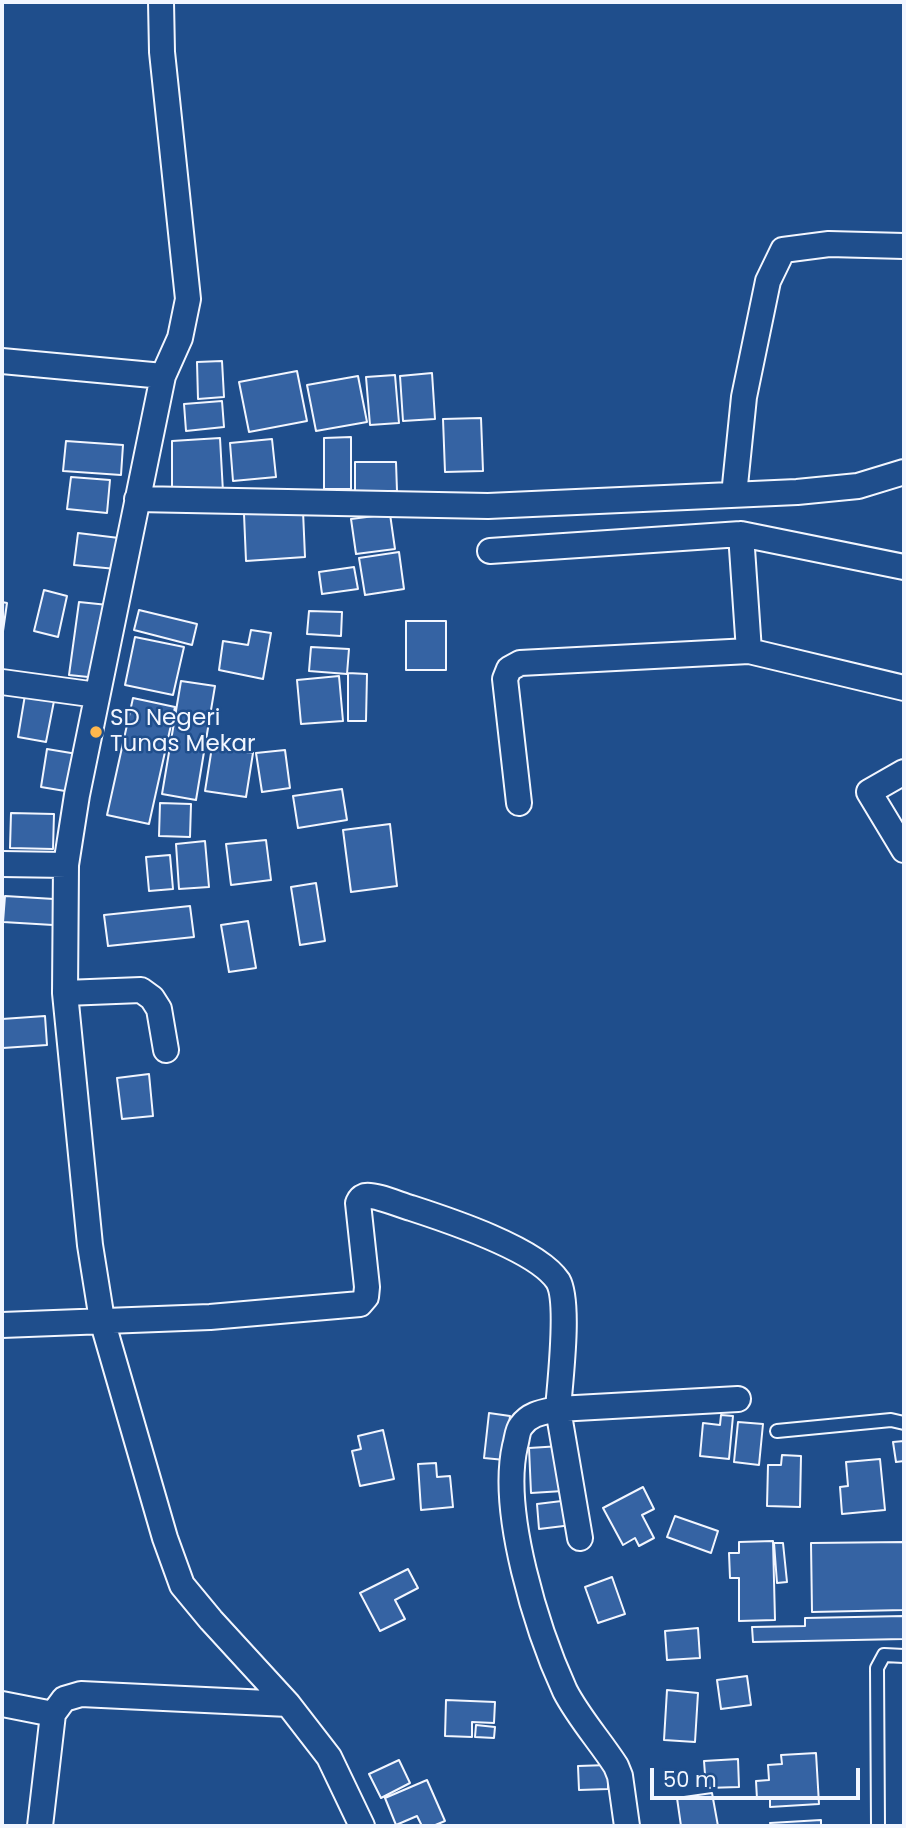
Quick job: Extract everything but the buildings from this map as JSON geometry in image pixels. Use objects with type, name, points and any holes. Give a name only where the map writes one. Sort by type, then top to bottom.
[{"type":"street","points":[[161,2],[162,52],[188,299],[180,338],[163,376],[76,795],[66,865],[65,993],[90,1245],[102,1320],[165,1538],[183,1586],[288,1704],[329,1757],[362,1826]]},
{"type":"street","points":[[734,495],[744,397],[768,281],[783,250],[830,244],[904,246]]},
{"type":"street","points":[[2,361],[163,376]]},
{"type":"street","points":[[137,499],[488,506],[734,495],[858,486],[904,472]]},
{"type":"street","points":[[741,534],[749,652]]},
{"type":"street","points":[[490,551],[741,534],[904,567]]},
{"type":"street","points":[[519,803],[505,679],[509,669],[520,663],[749,652],[904,688]]},
{"type":"street","points":[[2,682],[97,695]]},
{"type":"street","points":[[904,772],[869,792],[904,850]]},
{"type":"street","points":[[2,864],[66,865]]},
{"type":"street","points":[[65,993],[141,990],[152,998],[159,1009],[166,1050]]},
{"type":"street","points":[[2,1325],[210,1318],[360,1304],[366,1297],[367,1287],[358,1203],[366,1196],[388,1200],[485,1234],[517,1251],[556,1279],[561,1288],[563,1331],[558,1409],[580,1538]]},
{"type":"street","points":[[627,1826],[620,1776],[566,1692],[544,1637],[522,1562],[513,1515],[511,1463],[520,1427],[531,1415],[558,1409],[738,1399]]},
{"type":"street","points":[[40,1826],[53,1714],[64,1699],[80,1693],[288,1704]]},
{"type":"street","points":[[2,1704],[53,1714]]},
{"type":"lane","points":[[777,1432],[891,1420],[904,1423]]},
{"type":"lane","points":[[878,1826],[877,1668],[884,1655],[904,1656]]},
{"type":"place","name":"SD Negeri Tunas Mekar","points":[[96,732]]}]
